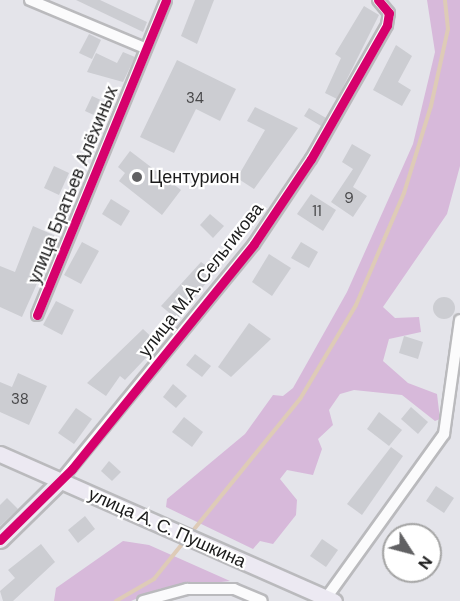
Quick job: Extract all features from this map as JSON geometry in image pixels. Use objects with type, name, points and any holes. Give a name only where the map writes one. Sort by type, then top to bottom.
[{"type":"main road","name":"улица А. С. Пушкина","points":[[0,454],[328,600]]},
{"type":"main road","name":"улица М.А. Сельгикова","points":[[0,540],[60,481]]},
{"type":"street","points":[[30,0],[145,48]]},
{"type":"street","name":"улица Братьев Алёхиных","points":[[37,315],[115,137],[145,48],[166,0]]},
{"type":"street","name":"улица М.А. Сельгикова","points":[[60,481],[254,244],[311,159],[389,13],[378,0]]},
{"type":"street","points":[[328,600],[444,434],[460,320]]},
{"type":"street","points":[[448,414],[460,407]]},
{"type":"street","points":[[143,601],[187,589],[234,589],[262,601]]},
{"type":"shaded area","points":[[427,0],[460,0],[460,166],[447,214],[383,307],[395,318],[419,317],[421,332],[389,339],[383,361],[408,383],[437,394],[440,419],[435,421],[402,395],[354,390],[340,394],[329,410],[333,425],[318,439],[322,449],[313,475],[287,470],[280,479],[297,500],[296,515],[273,544],[260,541],[253,549],[166,507],[167,499],[245,434],[273,395],[283,396],[293,388],[347,292],[413,144],[435,52]]},
{"type":"shaded area","points":[[123,541],[149,545],[230,581],[159,589],[131,601],[54,601],[56,588]]},
{"type":"building","points":[[76,0],[100,0],[147,22],[143,32]]},
{"type":"building","points":[[195,0],[214,0],[197,44],[181,36]]},
{"type":"building","points":[[364,6],[379,15],[337,99],[325,93],[341,58],[335,54]]},
{"type":"building","points":[[89,34],[101,40],[92,59],[79,53]]},
{"type":"building","points":[[396,45],[412,56],[398,82],[411,90],[402,106],[373,90]]},
{"type":"building","points":[[123,52],[135,57],[123,82],[87,72],[96,53],[117,63]]},
{"type":"building","points":[[177,60],[236,89],[220,121],[196,109],[174,153],[140,137]]},
{"type":"building","points":[[92,96],[114,106],[107,121],[85,111]]},
{"type":"building","points":[[255,107],[298,128],[254,189],[237,178],[265,130],[247,121]]},
{"type":"building","points":[[309,108],[326,118],[321,126],[304,116]]},
{"type":"building","points":[[352,144],[371,155],[353,187],[367,196],[353,217],[331,202],[353,169],[342,162]]},
{"type":"building","points":[[130,151],[181,190],[162,215],[119,181],[125,173],[118,167]]},
{"type":"building","points":[[54,166],[69,173],[59,195],[44,188]]},
{"type":"building","points":[[311,194],[336,210],[323,231],[297,214]]},
{"type":"building","points":[[111,199],[130,211],[121,226],[102,214]]},
{"type":"building","points":[[210,214],[224,226],[213,238],[200,225]]},
{"type":"building","points":[[33,226],[58,237],[22,317],[0,307],[0,266],[15,272]]},
{"type":"building","points":[[82,242],[99,251],[81,284],[64,275]]},
{"type":"building","points":[[301,242],[318,252],[309,268],[291,258]]},
{"type":"building","points":[[269,254],[291,268],[272,296],[252,282]]},
{"type":"building","points":[[201,262],[215,272],[177,319],[161,306]]},
{"type":"building","points":[[444,297],[452,300],[455,308],[452,316],[444,319],[436,316],[433,308],[436,300]]},
{"type":"building","points":[[56,301],[74,310],[62,335],[43,325]]},
{"type":"building","points":[[249,323],[271,339],[231,377],[218,367]]},
{"type":"building","points":[[143,329],[159,344],[125,380],[120,376],[106,396],[87,383]]},
{"type":"building","points":[[404,336],[423,342],[418,359],[399,353]]},
{"type":"building","points":[[195,354],[211,366],[202,377],[186,365]]},
{"type":"building","points":[[18,373],[47,386],[29,425],[0,412],[0,382],[12,387]]},
{"type":"building","points":[[173,384],[187,396],[176,408],[163,397]]},
{"type":"building","points":[[411,407],[428,422],[418,434],[401,419]]},
{"type":"building","points":[[76,408],[92,419],[74,444],[58,433]]},
{"type":"building","points":[[379,412],[402,430],[389,446],[367,429]]},
{"type":"building","points":[[184,417],[203,432],[192,447],[172,432]]},
{"type":"building","points":[[391,447],[403,456],[362,515],[347,504]]},
{"type":"building","points":[[109,461],[121,472],[112,481],[101,471]]},
{"type":"building","points":[[436,486],[454,498],[444,513],[426,501]]},
{"type":"building","points":[[7,498],[18,509],[0,526],[0,505]]},
{"type":"building","points":[[85,516],[95,529],[78,543],[68,530]]},
{"type":"building","points":[[322,539],[338,550],[326,567],[310,556]]},
{"type":"building","points":[[41,544],[55,562],[13,601],[3,601],[0,591],[15,578],[8,570]]},
{"type":"waterway","points":[[191,533],[300,399],[356,305],[404,193],[431,106],[448,29],[445,0]]},
{"type":"waterway","points":[[116,601],[154,579],[186,539]]},
{"type":"cycle path","points":[[37,315],[166,0]]},
{"type":"cycle path","points":[[0,540],[72,469],[254,244],[311,159],[387,25],[389,13],[378,0]]},
{"type":"place","name":"Центурион","points":[[137,177]]}]
